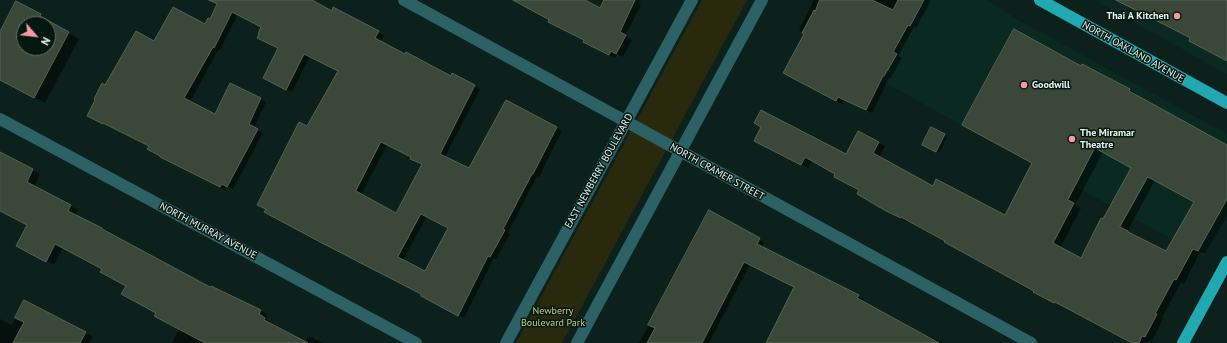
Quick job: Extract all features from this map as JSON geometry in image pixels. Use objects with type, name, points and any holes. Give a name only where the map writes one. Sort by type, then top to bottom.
[{"type":"main road","name":"NORTH OAKLAND AVENUE","points":[[1040,0],[1227,103]]},
{"type":"main road","points":[[1183,343],[1227,262]]},
{"type":"street","name":"NORTH CRAMER STREET","points":[[404,0],[1031,343]]},
{"type":"street","name":"EAST NEWBERRY BOULEVARD","points":[[506,343],[692,0]]},
{"type":"street","points":[[577,343],[762,0]]},
{"type":"street","name":"NORTH MURRAY AVENUE","points":[[0,119],[416,343]]},
{"type":"shaded area","points":[[925,0],[988,0],[1018,20],[1227,134],[1227,215],[1205,257],[881,81]]},
{"type":"shaded area","points":[[1094,0],[1227,0],[1227,74]]},
{"type":"green space","name":"Newberry Boulevard Park","points":[[702,0],[747,0],[562,343],[516,343]]},
{"type":"building","points":[[209,0],[312,0],[332,11],[333,7],[379,31],[375,38],[405,54],[406,52],[451,76],[452,73],[475,85],[440,154],[469,168],[506,100],[557,127],[503,229],[505,230],[490,257],[488,256],[458,316],[421,296],[421,294],[264,212],[266,209],[257,205],[299,122],[307,126],[338,71],[304,54],[286,90],[263,78],[278,48],[257,38],[261,27],[232,12],[214,48],[213,47],[184,98],[215,114],[230,83],[261,98],[249,124],[258,129],[227,187],[222,184],[220,187],[160,157],[147,149],[149,146],[87,116],[102,83],[105,85],[136,31],[154,41],[173,7],[205,24],[208,18],[210,19],[217,4]],"holes":[[[381,142],[411,157],[410,159],[422,164],[396,213],[356,191]],[[421,214],[448,228],[425,271],[398,257]]]},
{"type":"building","points":[[513,0],[585,0],[600,8],[604,0],[635,0],[620,32],[626,35],[616,54],[611,51],[609,55],[583,42],[584,40],[548,22],[549,20]]},
{"type":"building","points":[[820,0],[872,0],[893,10],[898,0],[924,0],[910,26],[908,25],[893,52],[897,54],[883,76],[866,110],[838,97],[836,101],[783,73]]},
{"type":"building","points":[[1116,0],[1227,0],[1227,61],[1189,41],[1190,38]]},
{"type":"building","points":[[16,1],[41,14],[40,16],[16,16],[16,56],[56,56],[56,25],[69,32],[34,98],[0,80],[0,32]]},
{"type":"building","points":[[1014,29],[1081,66],[1082,64],[1130,89],[1129,91],[1227,145],[1227,199],[1198,251],[1193,249],[1176,280],[1174,279],[1155,314],[1157,314],[1145,337],[1142,336],[1139,343],[1132,343],[1055,302],[1054,303],[944,242],[945,241],[901,217],[886,211],[857,194],[859,190],[834,177],[835,174],[805,157],[801,165],[754,141],[761,127],[754,123],[761,110],[846,154],[858,131],[879,142],[873,153],[933,186],[936,179],[1005,215],[1032,163],[962,125]],"holes":[[[1095,148],[1131,168],[1103,219],[1101,218],[1081,258],[1053,243],[1074,203],[1068,200]],[[1148,177],[1194,202],[1166,251],[1120,227]]]},
{"type":"building","points":[[931,127],[945,134],[936,152],[922,145]]},
{"type":"building","points":[[0,152],[33,169],[27,182],[71,205],[68,211],[210,287],[211,286],[261,310],[259,314],[265,318],[264,320],[308,343],[205,343],[154,316],[156,313],[121,294],[126,286],[100,272],[102,269],[55,244],[46,262],[16,246],[27,225],[0,211]]},
{"type":"building","points":[[709,210],[760,238],[757,244],[859,295],[857,298],[939,343],[766,343],[794,287],[744,262],[702,343],[647,343],[655,328],[648,325]]},
{"type":"building","points":[[24,300],[86,332],[80,343],[13,343],[24,322],[15,318]]},
{"type":"place","name":"Thai A Kitchen","points":[[1177,16]]},
{"type":"place","name":"Goodwill","points":[[1024,85]]},
{"type":"place","name":"The Miramar Theatre","points":[[1072,139]]}]
